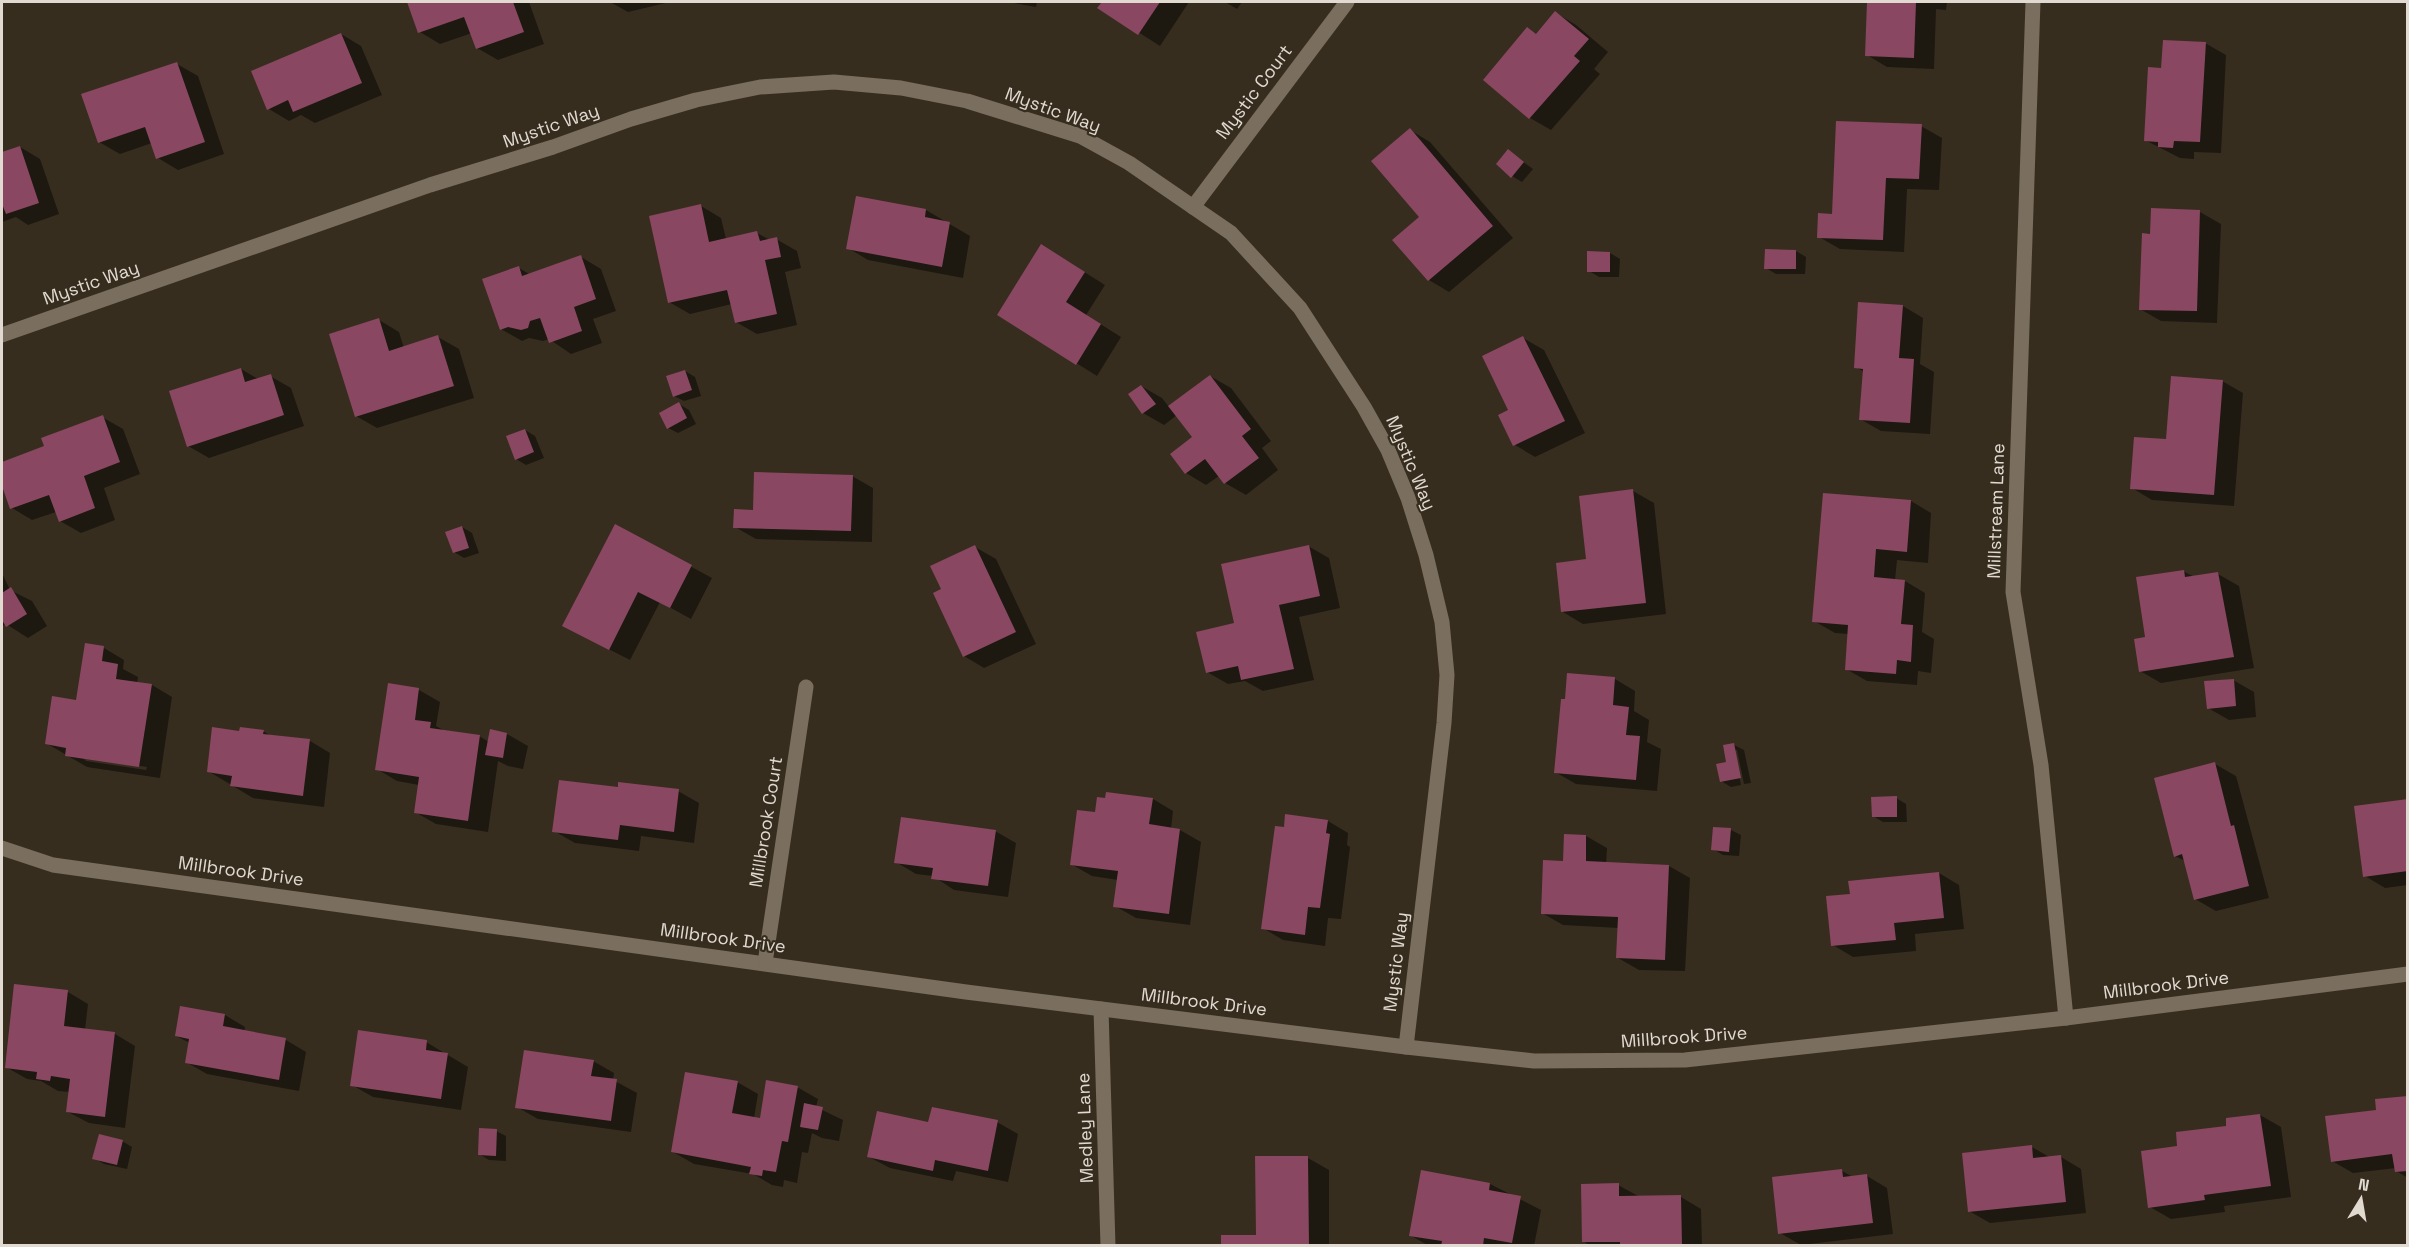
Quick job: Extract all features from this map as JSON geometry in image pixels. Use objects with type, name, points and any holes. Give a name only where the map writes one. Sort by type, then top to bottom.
[{"type":"street","name":"Mystic Court","points":[[1193,207],[1347,2]]},
{"type":"street","name":"Millstream Lane","points":[[2033,2],[2013,592],[2041,765],[2066,1018]]},
{"type":"street","name":"Mystic Way","points":[[2,335],[430,185],[553,147],[631,119],[696,100],[760,87],[834,81],[901,88],[967,101],[1080,136],[1129,163],[1231,233],[1300,308],[1364,407],[1388,450],[1408,498],[1426,555],[1442,622],[1447,675],[1444,723],[1406,1047]]},
{"type":"street","name":"Millbrook Court","points":[[765,963],[806,687]]},
{"type":"street","name":"Millbrook Drive","points":[[2,848],[53,865],[1101,1009],[1406,1047],[1534,1060],[1686,1060],[2066,1018],[2408,974]]},
{"type":"street","name":"Medley Lane","points":[[1101,1009],[1108,1245]]},
{"type":"building","points":[[407,2],[513,2],[524,32],[476,49],[464,17],[418,33]]},
{"type":"building","points":[[1102,2],[1160,2],[1138,35],[1097,8]]},
{"type":"building","points":[[1867,2],[1916,2],[1914,58],[1865,56]]},
{"type":"building","points":[[1555,11],[1589,39],[1574,56],[1580,61],[1529,119],[1483,80],[1527,27],[1536,34]]},
{"type":"building","points":[[341,33],[362,83],[293,112],[288,100],[267,110],[251,71]]},
{"type":"building","points":[[2163,40],[2206,42],[2200,142],[2174,141],[2173,148],[2158,147],[2158,142],[2144,141],[2148,67],[2161,68]]},
{"type":"building","points":[[177,62],[205,142],[156,159],[145,127],[98,143],[81,94]]},
{"type":"building","points":[[1836,121],[1922,124],[1919,179],[1886,178],[1883,240],[1817,238],[1818,213],[1832,214]]},
{"type":"building","points":[[1410,128],[1493,226],[1428,281],[1392,240],[1419,217],[1371,161]]},
{"type":"building","points":[[20,146],[39,203],[6,214],[2,204],[2,152]]},
{"type":"building","points":[[1508,149],[1524,162],[1511,178],[1496,164]]},
{"type":"building","points":[[856,196],[926,209],[925,217],[950,222],[942,267],[846,249]]},
{"type":"building","points":[[701,204],[709,242],[757,231],[760,241],[777,237],[781,257],[765,260],[777,314],[735,323],[727,290],[668,303],[649,216]]},
{"type":"building","points":[[2151,208],[2200,210],[2197,311],[2139,310],[2142,233],[2150,234]]},
{"type":"building","points":[[1041,244],[1085,272],[1066,302],[1101,324],[1076,365],[997,315]]},
{"type":"building","points":[[1765,249],[1796,250],[1796,269],[1764,269]]},
{"type":"building","points":[[1587,251],[1610,252],[1610,272],[1587,272]]},
{"type":"building","points":[[581,255],[596,299],[574,307],[582,331],[549,343],[540,318],[530,321],[528,328],[521,330],[508,327],[500,330],[482,279],[519,266],[522,276]]},
{"type":"building","points":[[1858,302],[1903,305],[1899,358],[1914,359],[1910,423],[1859,420],[1863,369],[1854,368]]},
{"type":"building","points":[[379,318],[389,351],[438,335],[454,386],[355,417],[329,334]]},
{"type":"building","points":[[1523,336],[1565,421],[1513,446],[1498,415],[1508,410],[1482,356]]},
{"type":"building","points":[[241,368],[245,382],[271,374],[284,415],[187,447],[169,391]]},
{"type":"building","points":[[685,370],[692,390],[673,397],[666,376]]},
{"type":"building","points":[[1210,375],[1251,429],[1242,436],[1259,458],[1224,484],[1205,459],[1185,474],[1170,454],[1192,437],[1168,406]]},
{"type":"building","points":[[2171,376],[2223,380],[2214,495],[2130,489],[2134,437],[2166,439]]},
{"type":"building","points":[[1141,385],[1156,404],[1142,414],[1128,394]]},
{"type":"building","points":[[679,402],[687,418],[667,429],[659,413]]},
{"type":"building","points":[[103,415],[120,462],[84,476],[95,508],[59,522],[49,495],[10,509],[2,486],[2,462],[44,446],[41,438]]},
{"type":"building","points":[[525,429],[534,452],[515,460],[506,436]]},
{"type":"building","points":[[754,472],[853,475],[851,531],[733,528],[734,509],[753,510]]},
{"type":"building","points":[[1633,489],[1646,603],[1561,612],[1556,563],[1586,559],[1579,496]]},
{"type":"building","points":[[1823,493],[1911,500],[1907,552],[1876,549],[1874,577],[1905,580],[1901,624],[1913,625],[1911,662],[1897,660],[1896,674],[1845,670],[1848,625],[1812,622]]},
{"type":"building","points":[[615,524],[692,565],[670,608],[638,592],[609,650],[562,626]]},
{"type":"building","points":[[462,526],[469,548],[453,553],[445,532]]},
{"type":"building","points":[[975,545],[1016,632],[963,657],[933,593],[941,589],[930,566]]},
{"type":"building","points":[[1309,545],[1320,596],[1279,605],[1294,669],[1241,680],[1238,666],[1206,673],[1196,632],[1234,623],[1221,564]]},
{"type":"building","points":[[2184,570],[2185,577],[2218,572],[2234,657],[2139,672],[2134,639],[2145,637],[2136,577]]},
{"type":"building","points":[[11,587],[27,614],[6,627],[2,620],[2,593]]},
{"type":"building","points":[[85,643],[104,646],[102,661],[118,664],[116,679],[152,684],[139,767],[65,756],[66,748],[45,744],[52,696],[76,700]]},
{"type":"building","points":[[1567,673],[1615,677],[1613,705],[1629,707],[1626,735],[1640,736],[1636,780],[1554,773],[1561,699],[1565,699]]},
{"type":"building","points":[[2234,679],[2236,706],[2207,709],[2204,681]]},
{"type":"building","points":[[388,683],[419,688],[415,720],[431,722],[430,728],[480,735],[468,821],[414,813],[419,777],[375,770]]},
{"type":"building","points":[[212,727],[239,731],[240,727],[264,730],[263,734],[310,739],[303,796],[230,786],[232,776],[207,772]]},
{"type":"building","points":[[490,729],[507,733],[503,758],[485,755]]},
{"type":"building","points":[[1734,743],[1741,778],[1720,782],[1716,764],[1726,762],[1723,745]]},
{"type":"building","points":[[2215,762],[2249,886],[2194,900],[2182,854],[2174,857],[2154,778]]},
{"type":"building","points":[[559,780],[618,787],[618,782],[679,789],[674,832],[620,825],[618,840],[552,832]]},
{"type":"building","points":[[1106,792],[1153,798],[1149,824],[1180,829],[1169,914],[1113,907],[1118,871],[1070,865],[1077,810],[1095,812],[1097,797],[1105,798]]},
{"type":"building","points":[[1897,796],[1897,817],[1872,817],[1871,797]]},
{"type":"building","points":[[2408,799],[2408,871],[2363,877],[2354,806]]},
{"type":"building","points":[[1285,814],[1328,820],[1326,833],[1330,834],[1320,908],[1308,907],[1305,935],[1261,929],[1275,826],[1284,827]]},
{"type":"building","points":[[901,817],[996,830],[988,886],[931,879],[933,868],[894,863]]},
{"type":"building","points":[[1713,827],[1731,828],[1729,852],[1711,850]]},
{"type":"building","points":[[1564,834],[1586,835],[1586,861],[1669,865],[1665,960],[1616,958],[1618,917],[1541,914],[1543,860],[1563,861]]},
{"type":"building","points":[[1939,872],[1944,918],[1894,923],[1896,940],[1831,946],[1826,896],[1850,894],[1848,881]]},
{"type":"building","points":[[14,984],[68,990],[64,1026],[115,1032],[105,1117],[66,1112],[70,1079],[51,1076],[50,1081],[36,1079],[37,1072],[5,1068]]},
{"type":"building","points":[[180,1006],[225,1014],[223,1026],[286,1038],[279,1080],[185,1063],[189,1039],[175,1036]]},
{"type":"building","points":[[358,1030],[427,1040],[426,1050],[448,1053],[441,1099],[350,1086]]},
{"type":"building","points":[[524,1050],[594,1060],[591,1076],[617,1079],[611,1121],[515,1108]]},
{"type":"building","points":[[685,1072],[738,1081],[732,1113],[760,1118],[766,1080],[798,1086],[788,1142],[782,1141],[776,1172],[763,1170],[762,1176],[749,1174],[751,1167],[671,1152]]},
{"type":"building","points":[[2408,1096],[2408,1171],[2395,1172],[2392,1154],[2331,1162],[2325,1116],[2376,1110],[2375,1099]]},
{"type":"building","points":[[804,1103],[823,1107],[818,1130],[800,1127]]},
{"type":"building","points":[[932,1107],[998,1120],[988,1171],[935,1160],[933,1171],[867,1157],[877,1111],[928,1122]]},
{"type":"building","points":[[2260,1114],[2271,1186],[2204,1195],[2205,1200],[2148,1208],[2141,1151],[2177,1146],[2176,1132],[2226,1126],[2226,1118]]},
{"type":"building","points":[[479,1128],[497,1129],[496,1156],[478,1155]]},
{"type":"building","points":[[99,1134],[123,1140],[117,1165],[92,1159]]},
{"type":"building","points":[[2032,1145],[2033,1158],[2061,1155],[2066,1202],[1968,1212],[1962,1153]]},
{"type":"building","points":[[1255,1156],[1308,1156],[1309,1246],[1221,1246],[1221,1235],[1256,1235]]},
{"type":"building","points":[[1842,1169],[1843,1177],[1867,1174],[1873,1223],[1778,1234],[1772,1177]]},
{"type":"building","points":[[1421,1170],[1490,1183],[1489,1190],[1521,1196],[1512,1243],[1484,1238],[1483,1246],[1441,1246],[1442,1241],[1409,1236]]},
{"type":"building","points":[[1619,1183],[1619,1196],[1681,1195],[1682,1246],[1620,1246],[1620,1242],[1582,1242],[1581,1184]]}]
